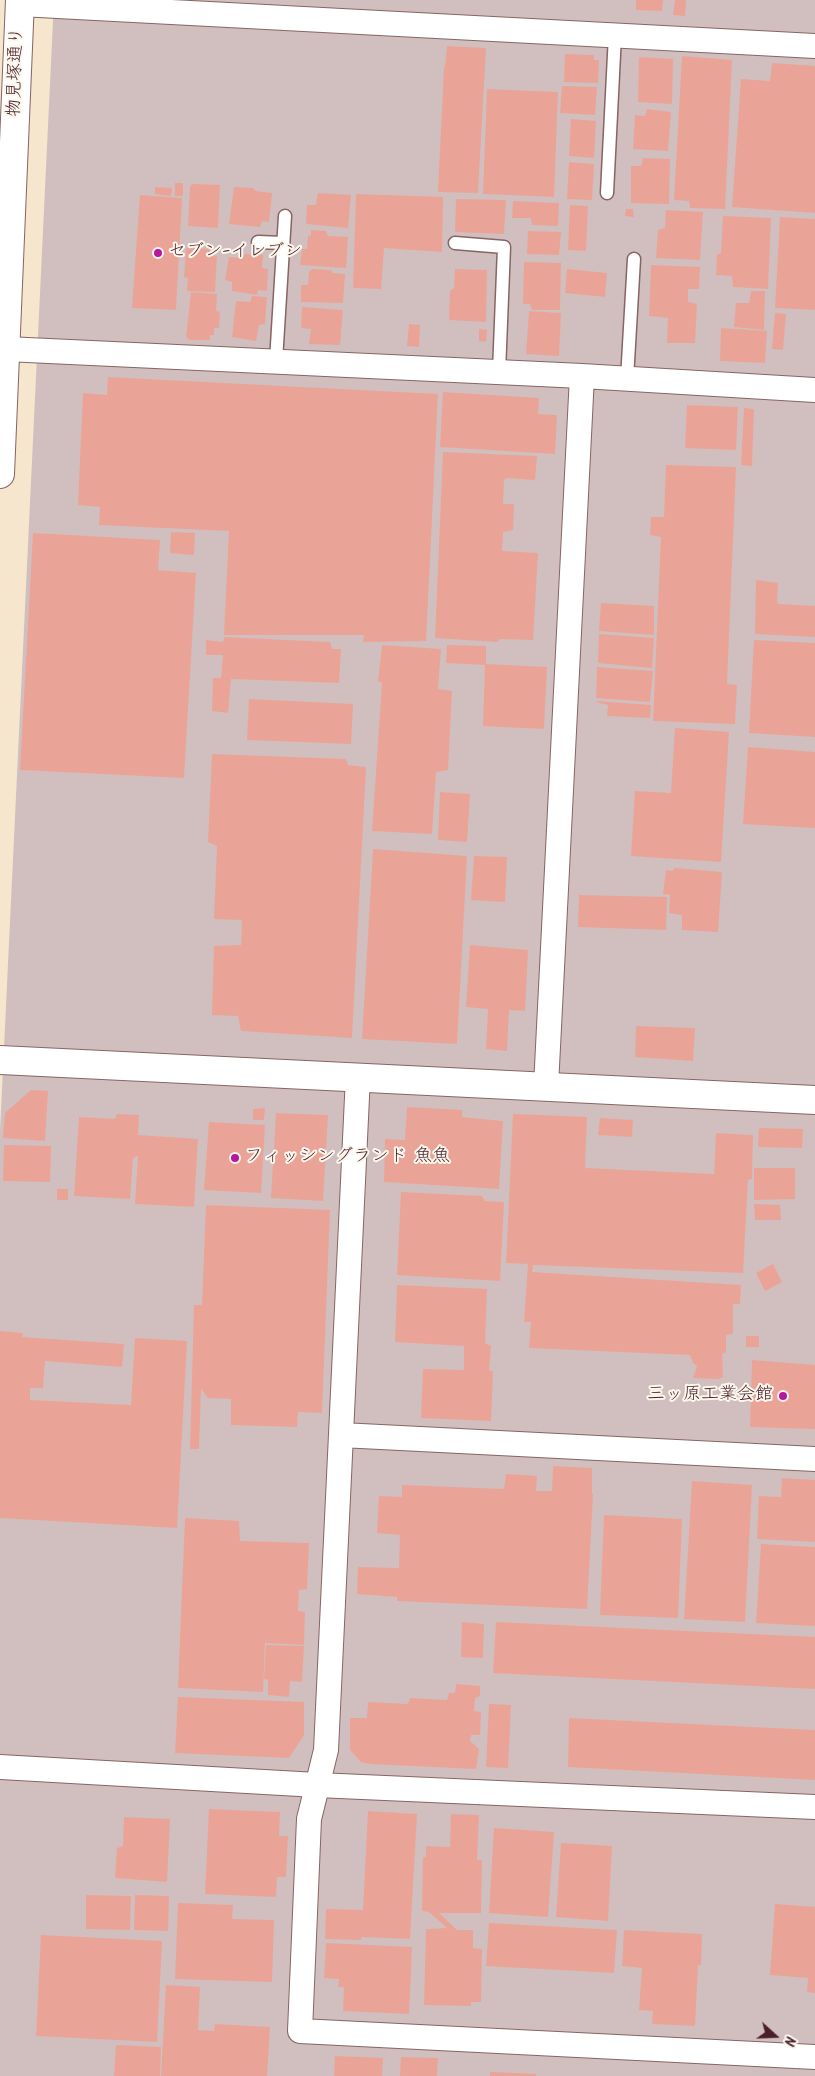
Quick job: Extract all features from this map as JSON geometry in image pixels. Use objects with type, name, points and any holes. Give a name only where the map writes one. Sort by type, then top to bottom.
[{"type":"street","points":[[20,2],[815,46]]},
{"type":"street","name":"物見塚通り","points":[[0,474],[20,2]]},
{"type":"street","points":[[6,349],[582,376],[815,390]]},
{"type":"street","points":[[546,1086],[582,376]]},
{"type":"street","points":[[0,1060],[358,1076],[815,1100]]},
{"type":"street","points":[[358,1076],[326,1750],[309,1819],[300,2031],[815,2057]]},
{"type":"street","points":[[341,1435],[815,1458]]},
{"type":"street","points":[[0,1767],[318,1785],[815,1807]]},
{"type":"lane","points":[[607,194],[615,35]]},
{"type":"lane","points":[[276,362],[285,216]]},
{"type":"lane","points":[[258,242],[284,243]]},
{"type":"lane","points":[[455,244],[504,247],[499,372]]},
{"type":"lane","points":[[627,379],[634,259]]},
{"type":"shaded area","points":[[54,0],[815,0],[815,2076],[0,2076],[0,1131]]},
{"type":"building","points":[[636,0],[663,0],[662,11],[636,10]]},
{"type":"building","points":[[675,0],[686,0],[685,16],[673,15]]},
{"type":"building","points":[[447,46],[486,48],[478,193],[438,192],[444,68]]},
{"type":"building","points":[[565,54],[594,55],[594,60],[599,60],[598,83],[564,82]]},
{"type":"building","points":[[682,56],[732,60],[725,209],[690,208],[689,201],[674,200]]},
{"type":"building","points":[[639,57],[673,59],[672,104],[638,102]]},
{"type":"building","points":[[772,63],[815,66],[815,213],[732,207],[741,79],[770,81]]},
{"type":"building","points":[[562,86],[597,87],[595,115],[560,113]]},
{"type":"building","points":[[487,89],[558,92],[554,197],[483,194]]},
{"type":"building","points":[[647,109],[671,112],[668,151],[633,149],[635,115],[645,116]]},
{"type":"building","points":[[571,119],[596,121],[594,158],[569,156]]},
{"type":"building","points":[[643,158],[670,159],[669,204],[631,203],[631,166],[641,166]]},
{"type":"building","points":[[569,162],[594,164],[592,200],[567,199]]},
{"type":"building","points":[[175,183],[183,183],[183,196],[175,196]]},
{"type":"building","points":[[192,184],[220,185],[218,228],[188,226],[190,187]]},
{"type":"building","points":[[155,187],[172,188],[171,196],[155,194]]},
{"type":"building","points":[[234,187],[253,188],[256,191],[272,193],[269,222],[262,221],[260,227],[229,224]]},
{"type":"building","points":[[318,193],[351,195],[348,228],[306,224],[307,205],[316,205]]},
{"type":"building","points":[[356,194],[443,197],[442,252],[384,248],[381,289],[353,288]]},
{"type":"building","name":"セブン-イレブン","points":[[140,195],[182,198],[176,310],[132,308]]},
{"type":"building","points":[[456,199],[506,200],[504,234],[455,232]]},
{"type":"building","points":[[513,201],[559,203],[558,226],[532,225],[531,218],[512,218]]},
{"type":"building","points":[[570,205],[588,206],[586,251],[568,250]]},
{"type":"building","points":[[626,209],[633,209],[634,217],[625,216]]},
{"type":"building","points":[[666,210],[703,212],[700,260],[656,258],[658,230],[665,228]]},
{"type":"building","points":[[723,216],[771,218],[768,289],[733,287],[732,276],[716,275],[717,255],[721,253]]},
{"type":"building","points":[[780,217],[815,219],[815,310],[775,308]]},
{"type":"building","points":[[311,230],[326,231],[328,236],[348,237],[346,268],[300,265],[302,249],[307,249],[308,236],[311,235]]},
{"type":"building","points":[[528,231],[561,232],[559,255],[527,254]]},
{"type":"building","points":[[186,248],[210,249],[209,255],[217,256],[215,292],[187,291],[188,278],[184,277]]},
{"type":"building","points":[[245,254],[263,255],[262,268],[268,269],[267,291],[258,290],[257,295],[232,291],[232,282],[225,280],[229,257],[242,258]]},
{"type":"building","points":[[524,262],[561,263],[560,310],[532,310],[530,304],[523,304]]},
{"type":"building","points":[[651,265],[700,267],[699,289],[688,289],[688,302],[697,304],[695,343],[667,343],[668,318],[649,316]]},
{"type":"building","points":[[312,269],[331,270],[333,273],[345,274],[343,303],[301,302],[301,285],[308,285],[309,272]]},
{"type":"building","points":[[455,269],[487,270],[486,322],[449,320],[450,291],[454,288]]},
{"type":"building","points":[[567,269],[607,273],[605,297],[565,293]]},
{"type":"building","points":[[751,291],[765,291],[764,330],[734,327],[736,303],[749,303]]},
{"type":"building","points":[[191,292],[217,294],[216,311],[220,312],[219,328],[214,328],[214,335],[210,335],[210,340],[190,340],[186,337]]},
{"type":"building","points":[[252,296],[267,297],[265,324],[259,325],[256,341],[232,337],[236,301],[250,302]]},
{"type":"building","points":[[302,307],[343,310],[340,345],[309,344],[311,329],[301,328]]},
{"type":"building","points":[[529,311],[561,313],[559,356],[526,354]]},
{"type":"building","points":[[775,313],[786,314],[783,350],[772,349]]},
{"type":"building","points":[[409,324],[420,325],[419,347],[407,346]]},
{"type":"building","points":[[721,328],[767,331],[765,363],[720,361]]},
{"type":"building","points":[[479,329],[487,330],[486,342],[479,341]]},
{"type":"building","points":[[108,377],[438,394],[426,641],[363,642],[364,635],[224,635],[229,531],[99,525],[100,507],[78,505],[83,393],[107,395]]},
{"type":"building","points":[[443,392],[539,398],[538,414],[557,415],[555,454],[440,447]]},
{"type":"building","points":[[687,405],[738,407],[736,450],[685,448]]},
{"type":"building","points":[[744,408],[754,409],[752,466],[741,465]]},
{"type":"building","points":[[443,452],[537,456],[535,480],[506,478],[504,480],[503,504],[514,504],[513,530],[503,532],[502,551],[538,553],[533,640],[500,639],[497,642],[435,638]]},
{"type":"building","points":[[666,465],[736,467],[727,684],[737,685],[735,724],[653,721],[661,537],[650,535],[651,517],[664,517]]},
{"type":"building","points":[[171,532],[195,533],[194,555],[170,553]]},
{"type":"building","points":[[33,533],[160,540],[158,570],[196,573],[184,778],[20,770]]},
{"type":"building","points":[[756,580],[778,583],[777,602],[779,604],[815,606],[815,637],[755,634]]},
{"type":"building","points":[[601,603],[654,606],[654,635],[599,631]]},
{"type":"building","points":[[599,634],[654,638],[652,668],[598,663]]},
{"type":"building","points":[[224,637],[330,642],[332,649],[341,649],[339,683],[231,679],[228,713],[212,711],[213,678],[221,678],[223,655],[206,655],[206,640],[223,642]]},
{"type":"building","points":[[754,640],[815,643],[815,737],[749,733]]},
{"type":"building","points":[[382,645],[441,649],[438,689],[452,691],[448,770],[436,772],[432,834],[372,831],[382,683],[378,681]]},
{"type":"building","points":[[447,645],[486,646],[486,664],[547,667],[544,729],[483,726],[485,665],[446,663]]},
{"type":"building","points":[[597,667],[653,671],[650,702],[596,698]]},
{"type":"building","points":[[249,699],[353,704],[351,744],[247,740]]},
{"type":"building","points":[[597,701],[651,705],[650,718],[607,716],[608,705]]},
{"type":"building","points":[[675,728],[729,732],[721,862],[631,856],[635,791],[671,793]]},
{"type":"building","points":[[748,747],[815,752],[815,828],[743,824]]},
{"type":"building","points":[[212,754],[346,759],[348,765],[366,767],[352,1038],[241,1031],[238,1016],[212,1015],[214,946],[241,945],[242,922],[241,920],[214,919],[217,846],[208,842]]},
{"type":"building","points":[[440,792],[470,794],[467,842],[438,840]]},
{"type":"building","points":[[373,849],[467,856],[457,1044],[362,1039]]},
{"type":"building","points":[[474,856],[507,857],[505,902],[471,900]]},
{"type":"building","points":[[675,868],[722,872],[718,932],[682,930],[682,915],[669,913],[670,895],[663,894],[666,870],[672,871]]},
{"type":"building","points":[[579,895],[667,897],[666,930],[578,927]]},
{"type":"building","points":[[470,945],[528,950],[525,1011],[509,1010],[507,1051],[486,1049],[488,1009],[466,1007]]},
{"type":"building","points":[[636,1026],[695,1028],[693,1061],[635,1057]]},
{"type":"building","points":[[31,1090],[48,1091],[45,1141],[3,1138],[5,1113]]},
{"type":"building","points":[[407,1107],[462,1110],[462,1117],[503,1121],[499,1189],[384,1182],[385,1139],[405,1140]]},
{"type":"building","points":[[265,1108],[264,1120],[253,1120],[253,1109]]},
{"type":"building","points":[[276,1113],[328,1115],[323,1201],[271,1198]]},
{"type":"building","points":[[117,1114],[139,1115],[138,1135],[198,1139],[194,1207],[135,1204],[138,1156],[133,1158],[130,1199],[74,1196],[79,1117],[115,1119]]},
{"type":"building","points":[[513,1114],[587,1117],[585,1168],[714,1174],[716,1133],[753,1135],[752,1179],[748,1180],[743,1273],[533,1265],[532,1272],[741,1285],[740,1304],[733,1304],[733,1334],[726,1335],[726,1352],[722,1354],[723,1377],[719,1379],[693,1378],[697,1366],[693,1363],[690,1355],[529,1348],[531,1322],[524,1322],[528,1264],[506,1263]]},
{"type":"building","points":[[600,1118],[633,1120],[632,1137],[598,1135]]},
{"type":"building","name":"フィッシングランド 魚魚","points":[[209,1122],[265,1125],[261,1193],[204,1190]]},
{"type":"building","points":[[759,1128],[803,1129],[802,1148],[758,1147]]},
{"type":"building","points":[[4,1145],[51,1146],[50,1182],[3,1181]]},
{"type":"building","points":[[754,1168],[795,1168],[795,1199],[754,1200]]},
{"type":"building","points":[[57,1189],[68,1189],[68,1200],[57,1200]]},
{"type":"building","points":[[401,1192],[482,1196],[485,1201],[504,1202],[500,1281],[397,1275]]},
{"type":"building","points":[[754,1204],[780,1205],[781,1220],[755,1220]]},
{"type":"building","points":[[206,1205],[330,1210],[322,1413],[298,1412],[297,1427],[231,1425],[231,1399],[208,1398],[201,1389],[199,1449],[190,1449],[194,1305],[202,1305]]},
{"type":"building","points":[[773,1264],[782,1282],[765,1291],[756,1273]]},
{"type":"building","points":[[397,1285],[487,1289],[485,1343],[491,1346],[489,1370],[493,1372],[491,1421],[421,1418],[423,1369],[464,1370],[464,1346],[395,1342]]},
{"type":"building","points":[[0,1331],[23,1333],[22,1337],[124,1344],[122,1367],[45,1361],[43,1388],[30,1388],[30,1400],[131,1405],[135,1338],[187,1341],[177,1528],[0,1518]]},
{"type":"building","points":[[746,1336],[759,1336],[759,1347],[746,1347]]},
{"type":"building","name":"三ッ原工業会館","points":[[752,1360],[815,1365],[815,1429],[750,1427]]},
{"type":"building","points":[[553,1466],[592,1468],[593,1494],[587,1609],[397,1601],[397,1597],[357,1594],[358,1567],[399,1568],[400,1535],[377,1533],[379,1496],[402,1497],[402,1485],[504,1489],[506,1474],[537,1476],[536,1491],[552,1491]]},
{"type":"building","points":[[782,1478],[815,1480],[815,1542],[757,1539],[759,1496],[781,1497]]},
{"type":"building","points":[[692,1481],[752,1485],[745,1622],[684,1619]]},
{"type":"building","points":[[604,1515],[682,1519],[678,1618],[600,1615]]},
{"type":"building","points":[[185,1518],[239,1521],[240,1541],[309,1543],[307,1589],[299,1590],[298,1611],[305,1612],[304,1645],[265,1643],[263,1692],[178,1688]]},
{"type":"building","points":[[761,1544],[815,1547],[815,1626],[756,1623]]},
{"type":"building","points":[[462,1622],[484,1624],[483,1658],[461,1657]]},
{"type":"building","points":[[496,1622],[815,1637],[815,1689],[493,1673]]},
{"type":"building","points":[[266,1645],[304,1646],[302,1682],[290,1681],[289,1697],[268,1695],[268,1680],[264,1679]]},
{"type":"building","points":[[456,1684],[480,1686],[480,1696],[475,1698],[474,1711],[481,1712],[480,1735],[471,1735],[470,1741],[479,1749],[476,1769],[370,1764],[361,1762],[350,1750],[350,1718],[367,1718],[368,1702],[408,1704],[410,1698],[447,1700],[449,1693],[455,1693]]},
{"type":"building","points":[[178,1697],[304,1702],[304,1735],[289,1758],[175,1753]]},
{"type":"building","points":[[489,1704],[511,1705],[508,1768],[486,1767]]},
{"type":"building","points":[[569,1718],[815,1730],[815,1780],[568,1767]]},
{"type":"building","points":[[209,1809],[280,1812],[279,1835],[288,1836],[286,1877],[277,1877],[276,1897],[205,1894]]},
{"type":"building","points":[[368,1811],[417,1814],[410,1939],[361,1937],[361,1940],[325,1939],[326,1909],[363,1910]]},
{"type":"building","points":[[451,1814],[479,1815],[477,1860],[482,1860],[481,1913],[439,1913],[457,1930],[473,1930],[473,1948],[482,1949],[481,2002],[471,2002],[471,2006],[424,2005],[426,1929],[447,1928],[429,1912],[422,1911],[423,1857],[426,1857],[426,1846],[450,1847]]},
{"type":"building","points":[[124,1817],[170,1819],[167,1882],[115,1878],[117,1848],[123,1846]]},
{"type":"building","points":[[494,1828],[554,1832],[548,1917],[489,1913]]},
{"type":"building","points":[[561,1843],[612,1846],[608,1921],[556,1917]]},
{"type":"building","points":[[86,1895],[131,1896],[130,1930],[86,1929]]},
{"type":"building","points":[[135,1895],[169,1896],[168,1931],[134,1930]]},
{"type":"building","points":[[178,1903],[233,1905],[232,1919],[274,1920],[272,1982],[175,1979]]},
{"type":"building","points":[[775,1904],[815,1907],[815,1993],[807,1992],[808,1978],[770,1975]]},
{"type":"building","points":[[489,1923],[617,1930],[614,1973],[486,1966]]},
{"type":"building","points":[[624,1930],[702,1934],[701,1965],[698,1965],[695,2026],[652,2024],[653,2011],[639,2010],[642,1968],[622,1966]]},
{"type":"building","points":[[41,1935],[162,1941],[157,2042],[36,2036]]},
{"type":"building","points":[[326,1943],[412,1947],[409,2014],[343,2011],[344,1987],[338,1987],[339,1979],[324,1978]]},
{"type":"building","points":[[166,1985],[200,1987],[198,2030],[214,2031],[215,2024],[270,2027],[267,2076],[161,2076]]},
{"type":"building","points":[[116,2045],[161,2047],[160,2076],[114,2076]]},
{"type":"building","points":[[335,2056],[383,2058],[382,2076],[334,2076]]},
{"type":"building","points":[[401,2057],[438,2058],[437,2076],[400,2076]]},
{"type":"building","points":[[490,2072],[536,2074],[536,2076],[490,2076]]},
{"type":"place","name":"セブン-イレブン","points":[[158,253]]},
{"type":"place","name":"フィッシングランド 魚魚","points":[[235,1158]]},
{"type":"place","name":"三ッ原工業会館","points":[[783,1396]]}]
